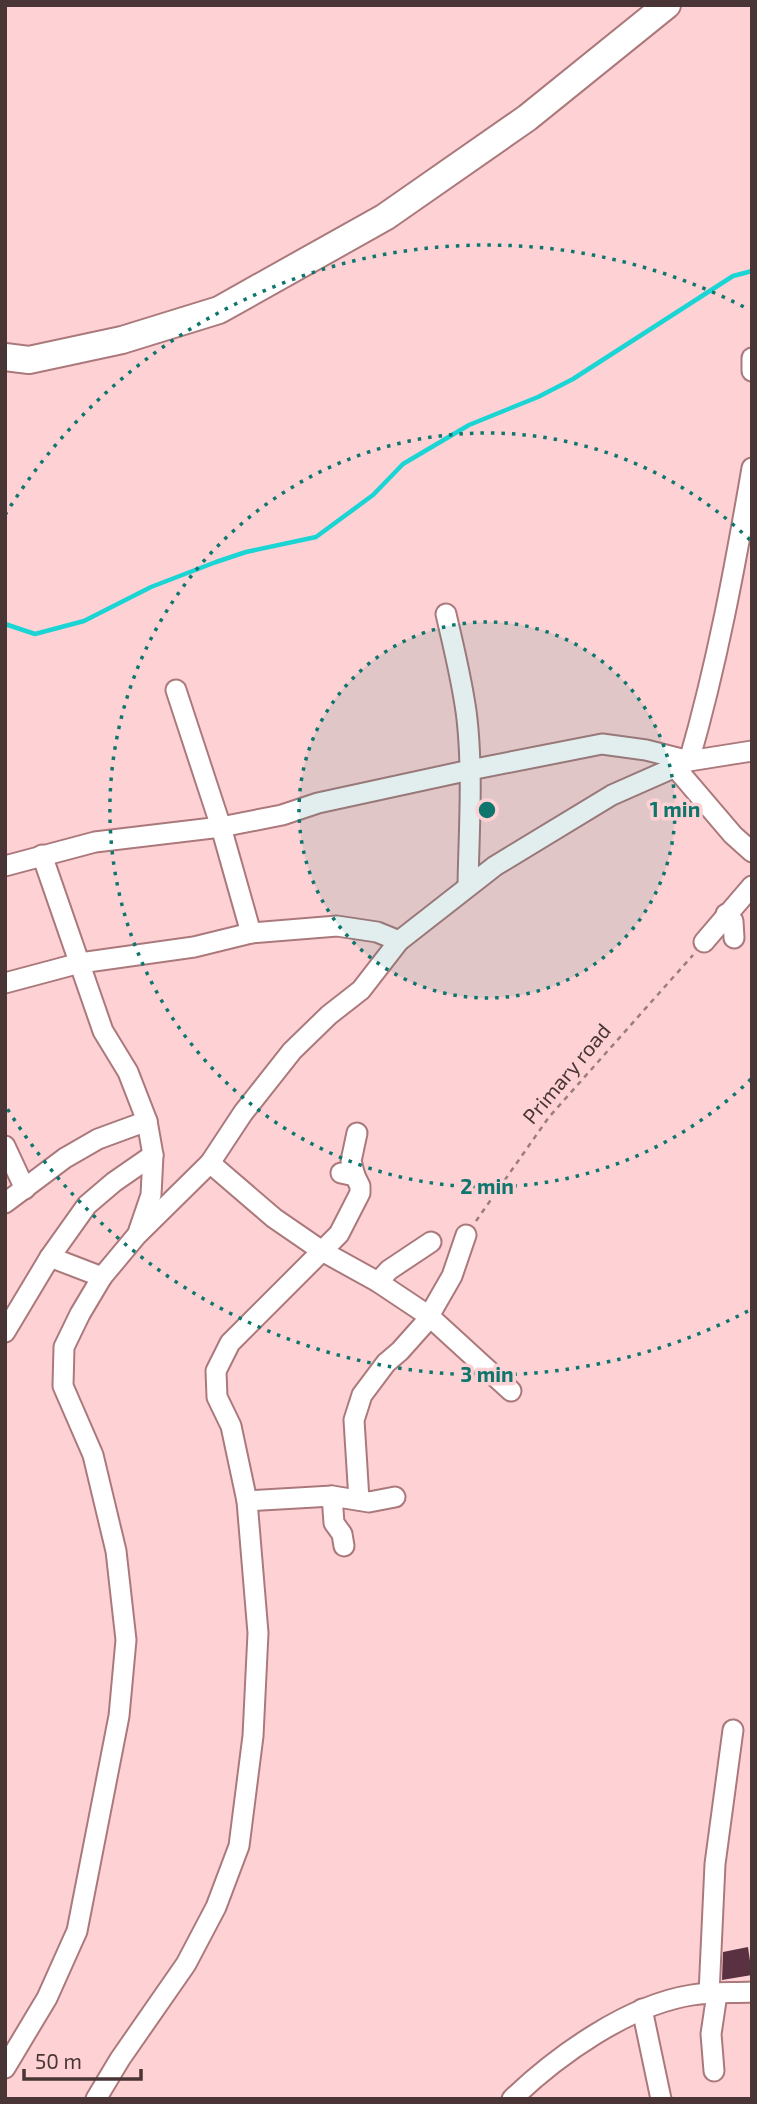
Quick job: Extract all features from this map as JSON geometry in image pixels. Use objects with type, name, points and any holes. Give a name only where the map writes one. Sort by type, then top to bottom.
[{"type":"street","points":[[5,357],[29,360],[122,340],[219,310],[385,217],[527,118],[667,5]]},
{"type":"street","points":[[752,360],[752,371]]},
{"type":"street","points":[[682,764],[703,713],[732,587],[752,468]]},
{"type":"street","points":[[446,614],[461,677],[467,720],[470,770],[468,886]]},
{"type":"street","points":[[176,690],[221,827],[251,933]]},
{"type":"street","points":[[5,866],[95,842],[221,827],[282,816],[318,803],[602,744],[646,750],[682,764],[733,835],[752,852]]},
{"type":"street","points":[[5,2068],[47,1998],[78,1931],[119,1716],[126,1640],[116,1552],[93,1455],[63,1386],[64,1347],[80,1314],[102,1277],[137,1235],[210,1163],[243,1113],[292,1051],[328,1015],[361,990],[399,941],[495,866],[612,796],[682,764],[752,751]]},
{"type":"street","points":[[42,855],[103,1031],[128,1072],[147,1121],[153,1155],[150,1195],[137,1235]]},
{"type":"street","points":[[704,942],[752,886]]},
{"type":"street","points":[[726,914],[733,922],[734,938]]},
{"type":"street","points":[[5,983],[80,962],[194,947],[251,933],[337,926],[377,932],[399,941]]},
{"type":"street","points":[[5,1203],[65,1158],[98,1139],[147,1121]]},
{"type":"street","points":[[96,2099],[120,2059],[186,1964],[216,1908],[239,1846],[253,1736],[258,1633],[247,1501],[231,1426],[218,1397],[216,1371],[230,1343],[339,1234],[354,1209],[360,1186],[348,1175],[357,1133]]},
{"type":"street","points":[[5,1146],[25,1189]]},
{"type":"street","points":[[5,1332],[50,1256],[87,1205],[153,1155]]},
{"type":"street","points":[[210,1163],[274,1218],[322,1251],[378,1282],[429,1316],[511,1391]]},
{"type":"street","points":[[359,1500],[354,1420],[362,1395],[372,1379],[429,1316],[452,1276],[466,1235]]},
{"type":"street","points":[[378,1282],[408,1256],[431,1242]]},
{"type":"street","points":[[50,1256],[102,1277]]},
{"type":"street","points":[[247,1501],[332,1496],[383,1501],[396,1497]]},
{"type":"street","points":[[332,1496],[334,1523],[342,1534],[344,1546]]},
{"type":"street","points":[[714,2071],[711,2034],[715,1864],[733,1730]]},
{"type":"street","points":[[512,2099],[540,2072],[642,2009],[692,1995],[752,1992]]},
{"type":"street","points":[[642,2009],[661,2099]]},
{"type":"path","name":"Primary road","points":[[466,1235],[549,1117],[704,942]]},
{"type":"building","points":[[748,1947],[752,1975],[722,1980],[723,1952]]},
{"type":"waterway","points":[[5,624],[35,634],[84,621],[151,587],[216,562],[246,552],[316,537],[373,495],[403,464],[469,425],[538,397],[573,379],[733,276],[752,271]]}]
